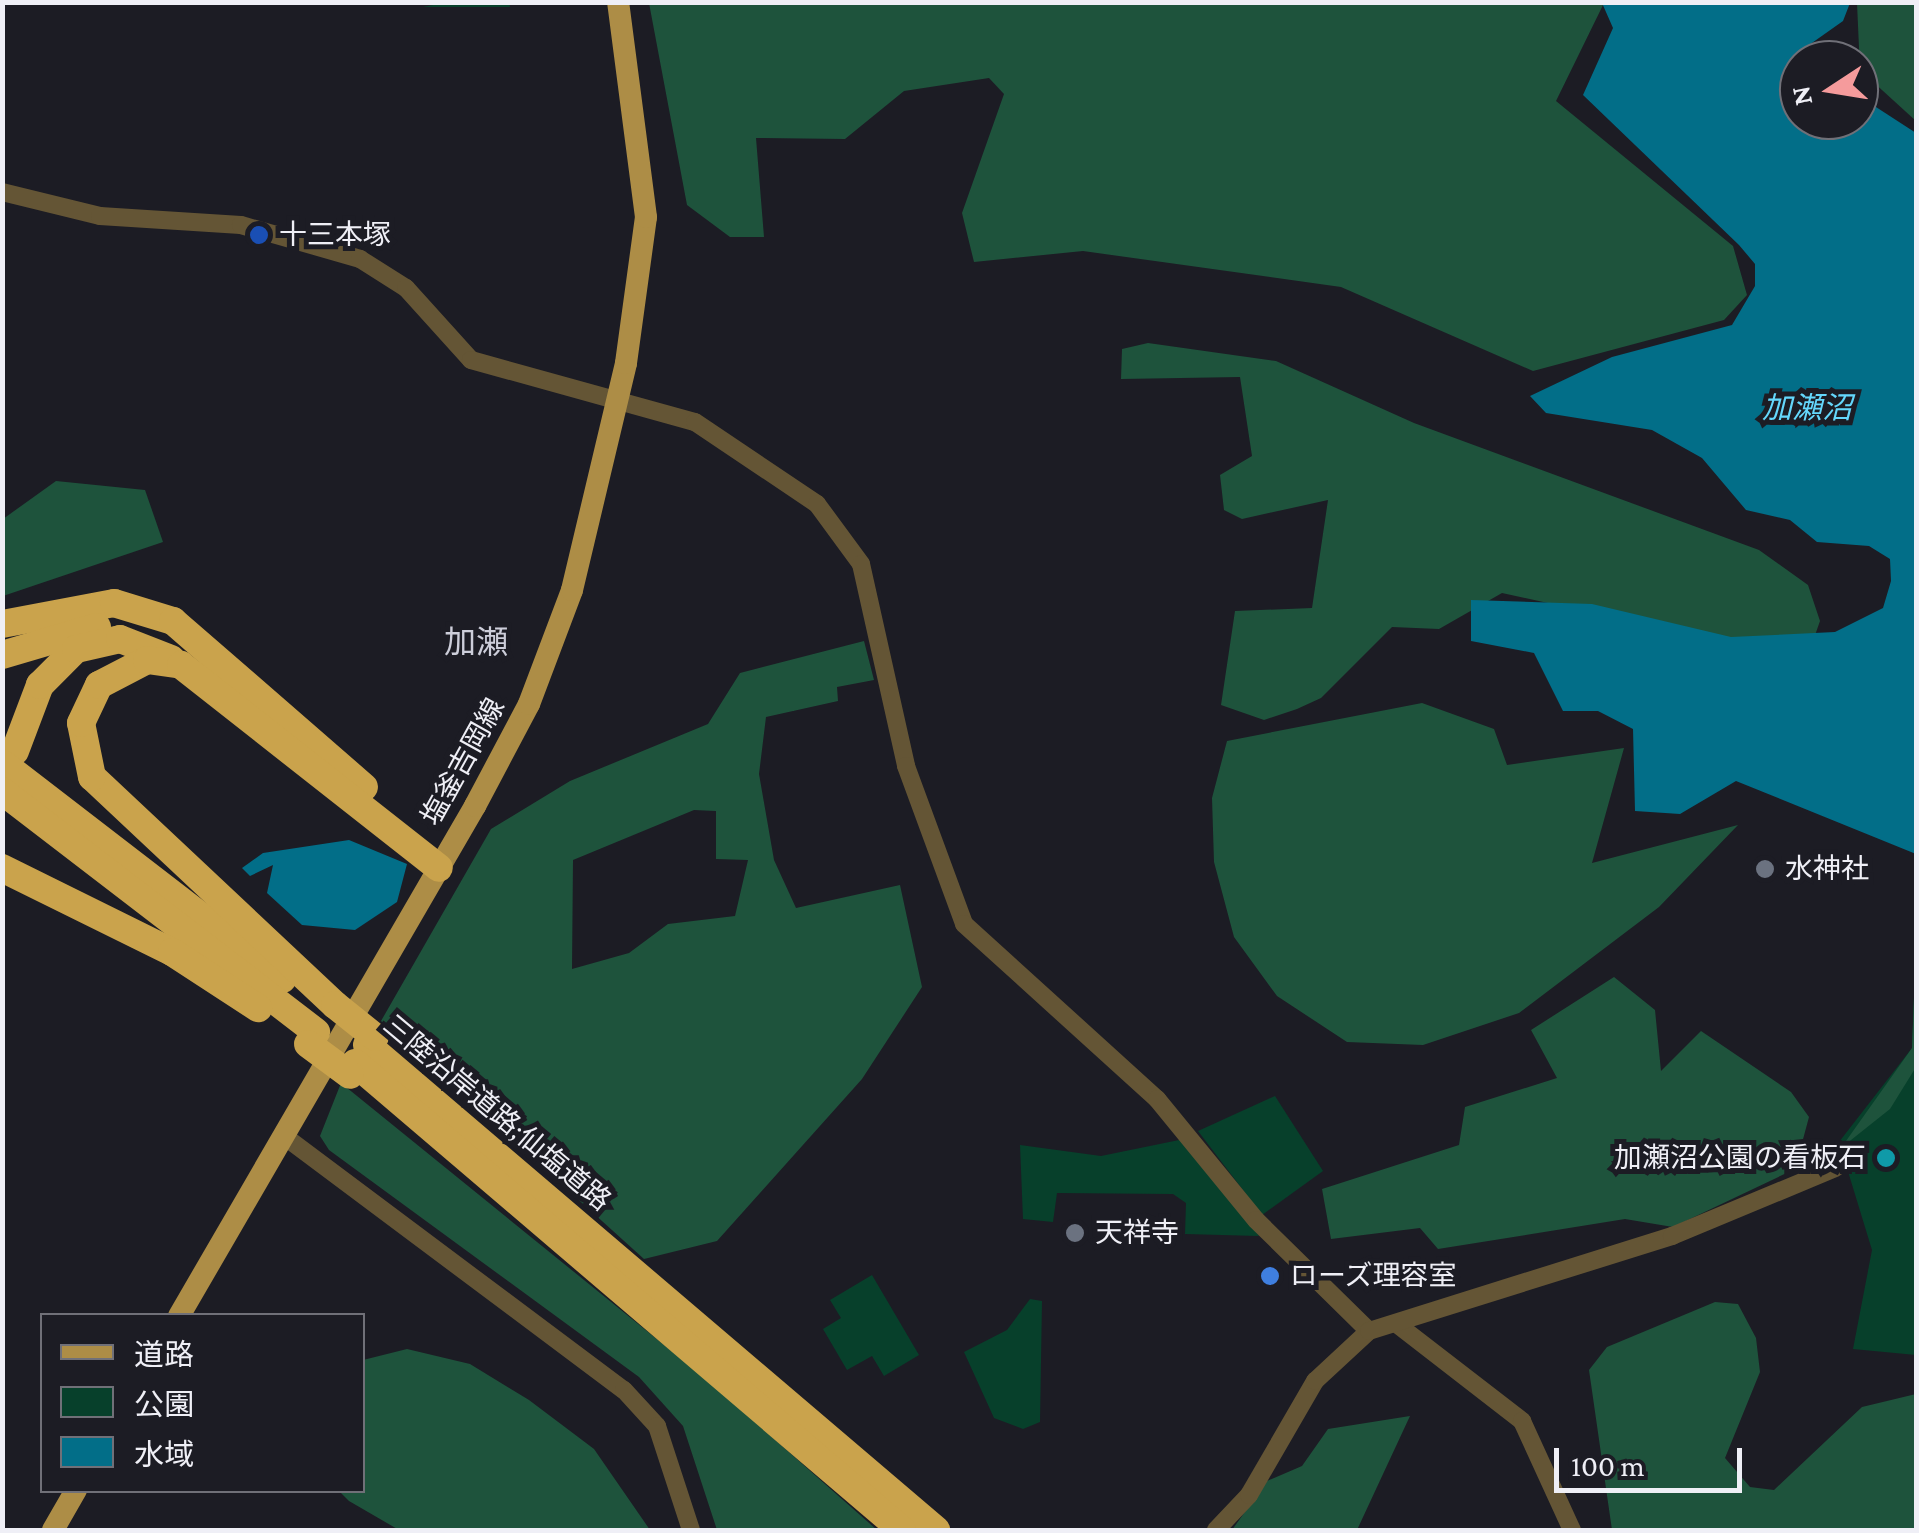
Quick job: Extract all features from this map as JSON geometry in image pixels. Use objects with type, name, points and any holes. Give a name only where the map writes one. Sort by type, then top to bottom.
[{"type":"highway","points":[[2,624],[114,604],[172,621],[189,655]]},
{"type":"highway","points":[[2,655],[110,624],[164,629],[189,655],[348,772],[439,868]]},
{"type":"highway","points":[[189,655],[120,639],[76,649],[40,685],[9,757],[483,1157]]},
{"type":"highway","points":[[189,655],[147,660],[99,685],[81,724],[83,756],[109,798],[321,1024]]},
{"type":"highway","points":[[2,792],[362,1055],[483,1157]]},
{"type":"highway","points":[[2,868],[321,1024]]},
{"type":"highway","name":"三陸沿岸道路;仙塩道路","points":[[483,1157],[902,1530]]},
{"type":"highway","name":"三陸沿岸道路;仙塩道路","points":[[483,1157],[936,1530]]},
{"type":"main road","name":"塩釜吉岡線","points":[[181,1313],[439,868],[552,648],[618,400],[646,187],[618,2]]},
{"type":"main road","points":[[53,1530],[74,1493]]},
{"type":"street","points":[[2,192],[100,216],[241,226],[360,259],[406,288],[471,360],[618,400],[739,446],[829,516],[861,564],[906,766],[964,924],[1168,1110],[1256,1220],[1369,1331]]},
{"type":"street","points":[[284,1136],[624,1390],[658,1426],[691,1530]]},
{"type":"street","points":[[1216,1530],[1249,1495],[1315,1381],[1369,1331],[1672,1236],[1834,1168]]},
{"type":"street","points":[[1398,1325],[1522,1420],[1572,1530]]},
{"type":"green space","points":[[443,3],[509,3],[510,7],[423,7]]},
{"type":"green space","points":[[649,3],[1604,3],[1556,101],[1733,246],[1747,295],[1724,320],[1533,371],[1341,287],[1083,251],[974,262],[962,213],[1004,94],[989,78],[904,91],[845,139],[756,138],[764,237],[730,237],[687,205]]},
{"type":"green space","points":[[1857,3],[1916,3],[1916,121],[1879,87],[1879,40],[1859,40]]},
{"type":"green space","points":[[1148,343],[1276,361],[1414,423],[1759,550],[1808,585],[1820,621],[1813,641],[1766,651],[1502,593],[1439,629],[1392,627],[1321,698],[1297,709],[1264,720],[1221,705],[1235,611],[1312,608],[1328,500],[1242,519],[1224,510],[1220,475],[1252,456],[1240,377],[1121,379],[1122,349]]},
{"type":"green space","points":[[56,481],[145,490],[163,542],[3,596],[3,519]]},
{"type":"green space","points":[[864,641],[874,680],[837,687],[838,701],[766,717],[759,774],[774,860],[796,908],[900,885],[922,987],[862,1079],[717,1241],[644,1259],[381,1021],[491,829],[570,781],[708,724],[740,673]],"holes":[[[694,810],[716,811],[716,859],[748,860],[735,916],[668,924],[629,953],[572,969],[573,860]]]},
{"type":"green space","points":[[1422,703],[1494,729],[1507,765],[1624,748],[1592,863],[1738,825],[1659,907],[1519,1013],[1423,1045],[1347,1042],[1277,996],[1234,937],[1214,862],[1212,798],[1227,741]]},
{"type":"green space","points":[[1916,946],[1916,1355],[1853,1349],[1872,1250],[1839,1142],[1912,1048]]},
{"type":"green space","points":[[1916,946],[1916,1067],[1890,1109],[1841,1148],[1912,1048]]},
{"type":"green space","points":[[1614,977],[1655,1010],[1661,1071],[1701,1031],[1791,1092],[1809,1117],[1795,1169],[1673,1227],[1625,1219],[1438,1249],[1420,1228],[1331,1239],[1322,1189],[1459,1145],[1465,1107],[1557,1078],[1531,1030]]},
{"type":"green space","points":[[341,1083],[711,1383],[877,1530],[717,1530],[683,1426],[639,1377],[329,1150],[320,1136]]},
{"type":"green space","points":[[1275,1096],[1323,1171],[1262,1215],[1198,1131]]},
{"type":"green space","points":[[1184,1139],[1259,1236],[1185,1234],[1186,1203],[1173,1194],[1057,1193],[1053,1222],[1023,1219],[1020,1145],[1101,1156]]},
{"type":"green space","points":[[872,1275],[919,1355],[884,1376],[872,1356],[847,1370],[823,1329],[841,1318],[830,1300]]},
{"type":"green space","points":[[1030,1299],[1042,1301],[1040,1422],[1023,1429],[994,1418],[964,1352],[1007,1330]]},
{"type":"green space","points":[[1715,1302],[1738,1304],[1756,1338],[1760,1372],[1725,1458],[1750,1487],[1774,1490],[1862,1407],[1916,1394],[1916,1530],[1612,1530],[1589,1370],[1607,1347]]},
{"type":"green space","points":[[407,1349],[470,1364],[529,1400],[594,1449],[650,1530],[399,1530],[349,1501],[341,1493],[365,1493],[365,1360]]},
{"type":"green space","points":[[1410,1416],[1357,1530],[1232,1530],[1267,1481],[1302,1466],[1328,1429]]},
{"type":"water","name":"加瀬沼","points":[[1602,3],[1850,3],[1843,21],[1816,40],[1779,40],[1779,140],[1879,140],[1879,109],[1916,133],[1916,854],[1736,781],[1680,814],[1635,811],[1633,729],[1598,711],[1563,711],[1534,653],[1471,641],[1471,600],[1592,604],[1731,637],[1835,632],[1883,608],[1891,581],[1890,559],[1869,546],[1817,542],[1790,520],[1746,510],[1702,458],[1652,430],[1546,413],[1530,396],[1612,357],[1732,325],[1755,286],[1755,264],[1739,245],[1583,95],[1613,28]]},
{"type":"water","points":[[349,840],[407,864],[397,902],[355,930],[302,925],[267,893],[273,865],[250,876],[242,868],[263,853]]},
{"type":"place","name":"十三本塚","points":[[259,235]]},
{"type":"place","name":"水神社","points":[[1765,869]]},
{"type":"place","name":"加瀬沼公園の看板石","points":[[1886,1158]]},
{"type":"place","name":"天祥寺","points":[[1075,1233]]},
{"type":"place","name":"ローズ理容室","points":[[1270,1276]]},
{"type":"district","name":"加瀬","points":[[476,642]]}]
